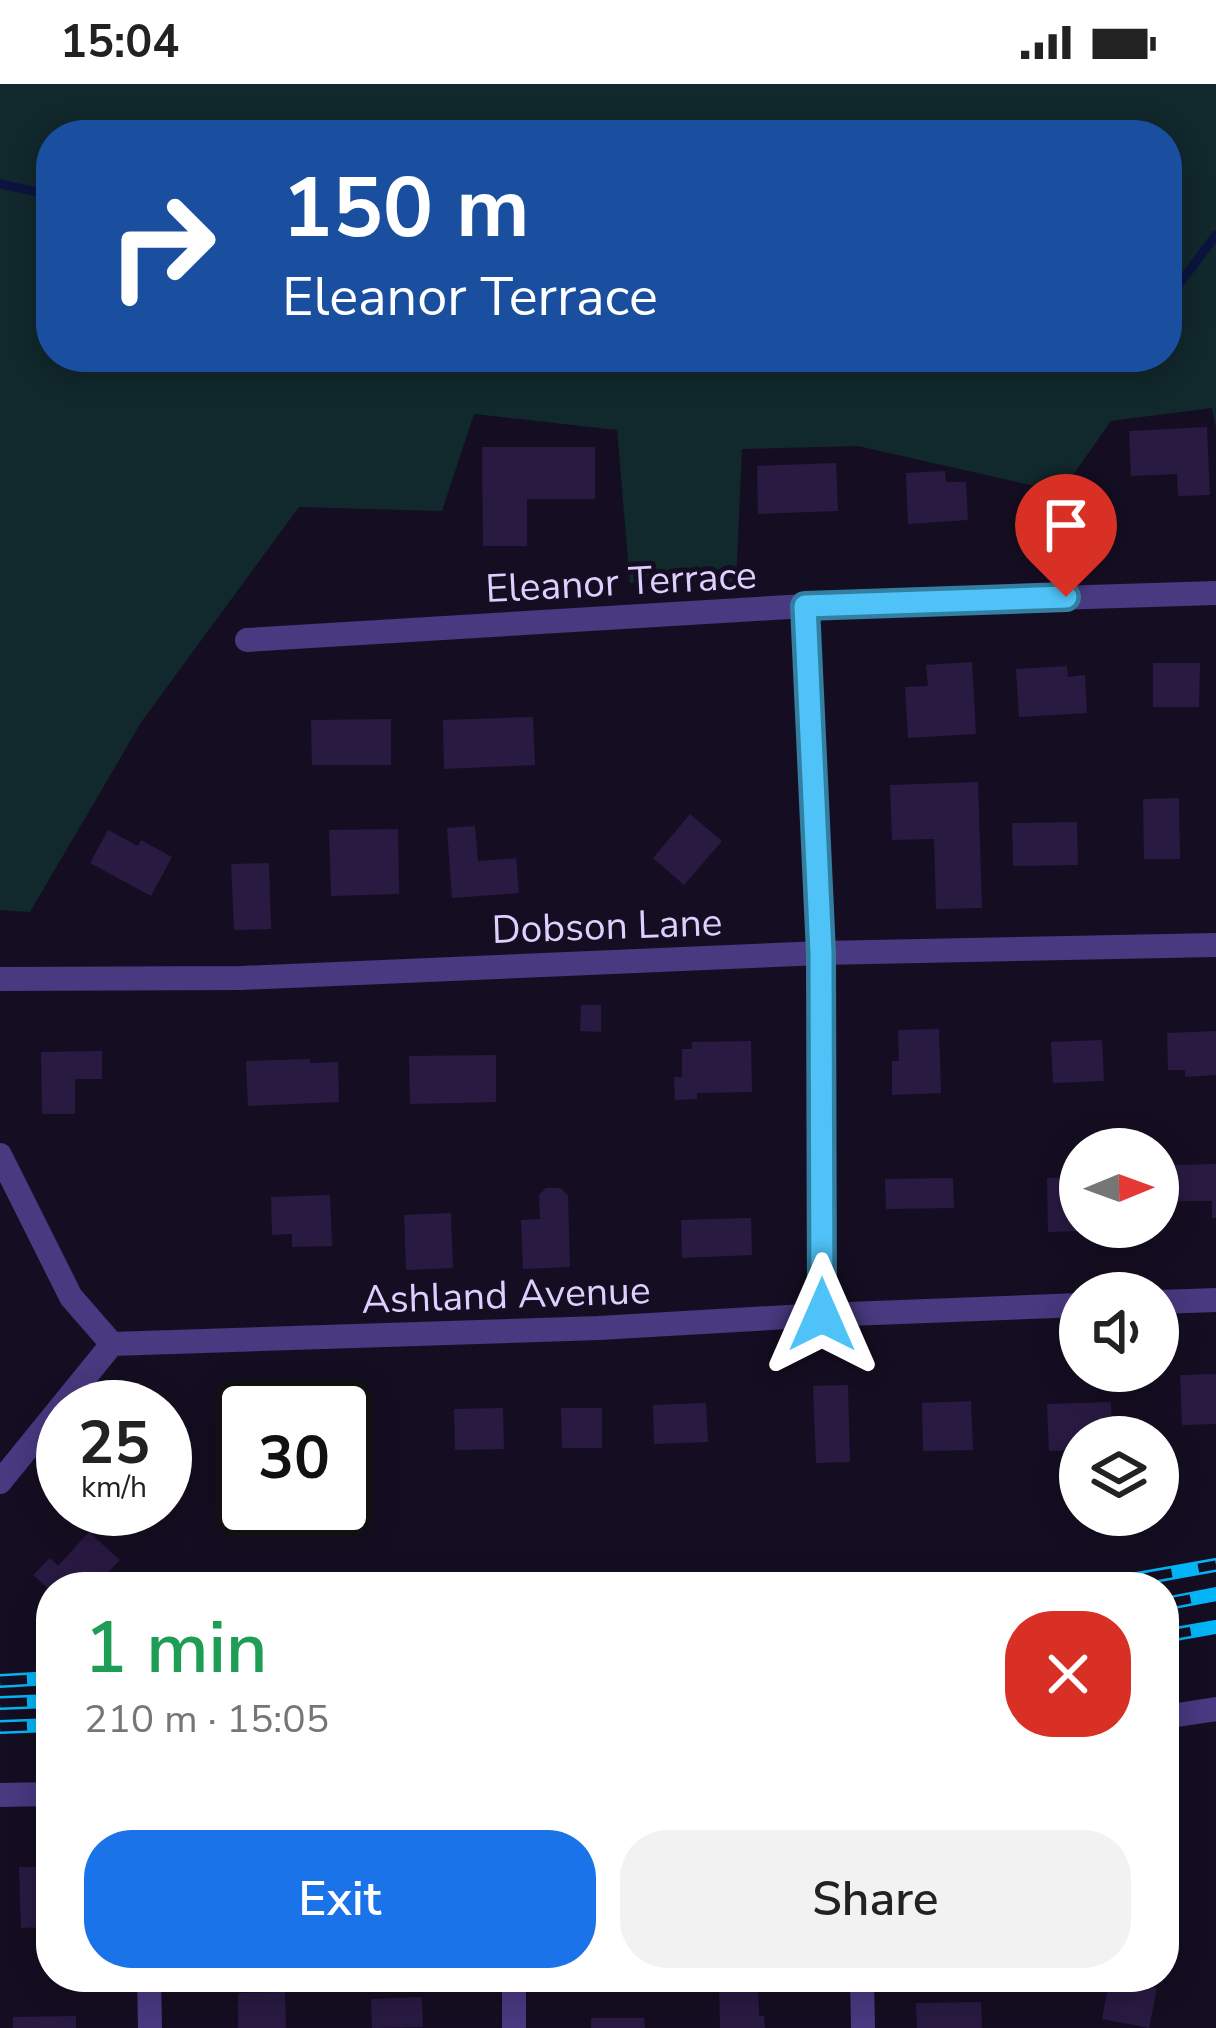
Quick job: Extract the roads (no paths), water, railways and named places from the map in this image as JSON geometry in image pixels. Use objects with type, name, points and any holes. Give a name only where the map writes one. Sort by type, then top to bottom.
[{"type":"street","name":"Eleanor Terrace","points":[[247,640],[805,606],[1216,593]]},
{"type":"street","points":[[805,606],[821,953],[822,1315]]},
{"type":"street","name":"Dobson Lane","points":[[0,979],[241,978],[821,953],[1216,945]]},
{"type":"street","points":[[0,1155],[71,1297],[112,1343],[0,1482]]},
{"type":"street","points":[[1179,1301],[1216,1300]]},
{"type":"street","name":"Ashland Avenue","points":[[112,1343],[599,1328],[1059,1306]]},
{"type":"street","points":[[1179,1715],[1216,1709]]},
{"type":"street","points":[[0,1795],[36,1794]]},
{"type":"street","points":[[149,1992],[150,2028]]},
{"type":"street","points":[[514,1992],[514,2028]]},
{"type":"street","points":[[862,1992],[863,2028]]},
{"type":"waterway","points":[[0,184],[36,192]]},
{"type":"waterway","points":[[1182,280],[1216,235]]},
{"type":"railway","points":[[1177,1572],[1216,1565]]},
{"type":"railway","points":[[1179,1601],[1216,1594]]},
{"type":"railway","points":[[1179,1633],[1216,1627]]},
{"type":"railway","points":[[0,1681],[36,1679]]},
{"type":"railway","points":[[0,1703],[36,1702]]},
{"type":"railway","points":[[0,1727],[36,1726]]}]
